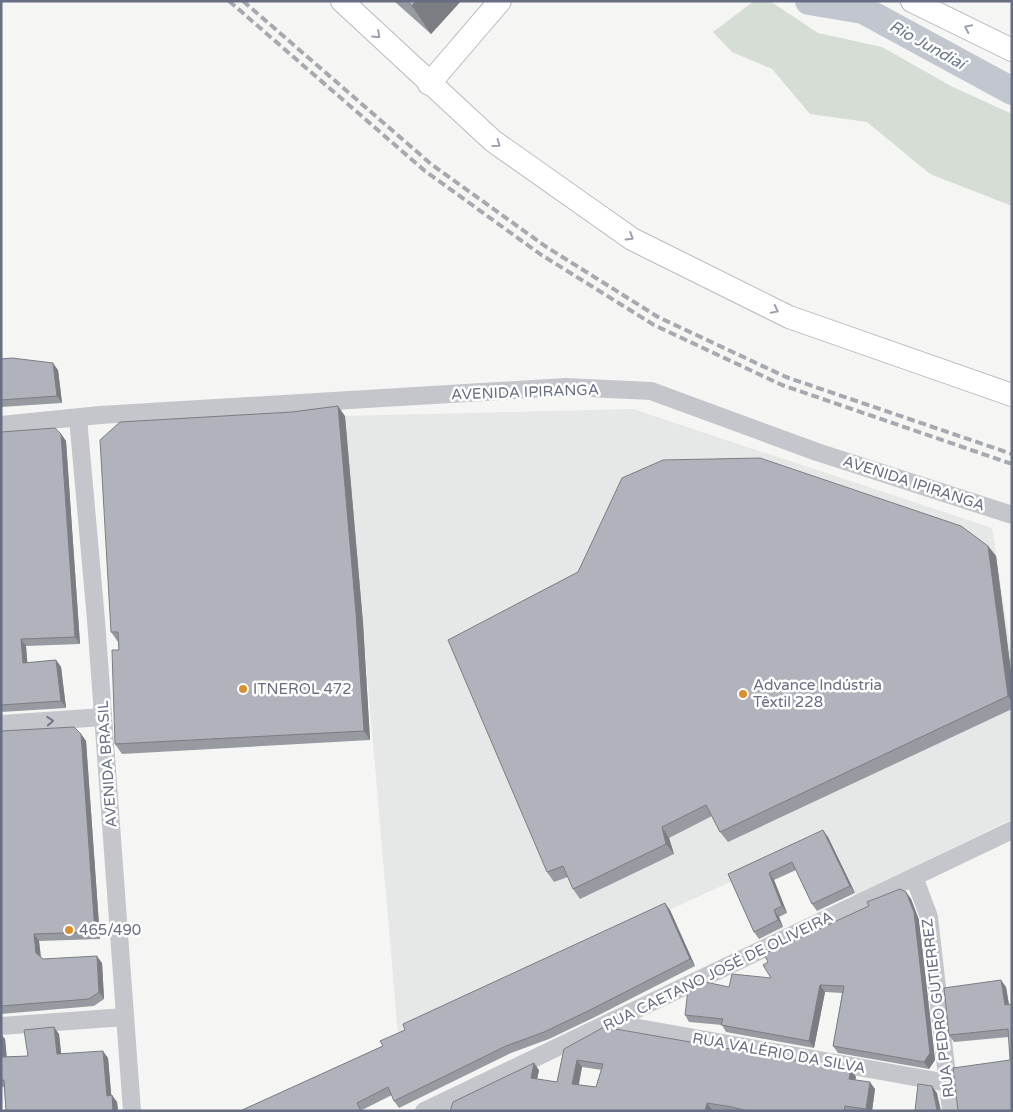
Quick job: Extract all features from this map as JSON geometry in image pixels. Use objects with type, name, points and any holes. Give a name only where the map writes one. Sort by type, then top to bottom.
[{"type":"main road","points":[[342,1],[493,141],[632,239],[788,316],[1012,395]]},
{"type":"main road","points":[[430,84],[500,1]]},
{"type":"main road","points":[[912,1],[1012,50]]},
{"type":"street","name":"AVENIDA IPIRANGA","points":[[1,425],[78,418],[566,387],[651,391],[818,452],[1012,515]]},
{"type":"street","name":"AVENIDA BRASIL","points":[[78,418],[103,717],[132,1111]]},
{"type":"street","points":[[1,724],[103,717]]},
{"type":"street","name":"RUA CAETANO JOSÉ DE OLIVEIRA","points":[[424,1111],[1012,830]]},
{"type":"street","name":"RUA PEDRO GUTIERREZ","points":[[914,877],[929,917],[951,1111]]},
{"type":"street","points":[[1,1026],[125,1017]]},
{"type":"street","name":"RUA VALÉRIO DA SILVA","points":[[610,1023],[948,1083]]},
{"type":"shaded area","points":[[754,1],[770,1],[818,33],[882,47],[951,86],[1012,114],[1012,206],[930,174],[867,122],[810,114],[772,69],[732,52],[713,32]]},
{"type":"shaded area","points":[[633,409],[992,528],[1012,658],[1012,819],[856,895],[828,837],[398,1035],[345,416]]},
{"type":"building","points":[[407,1],[416,1],[412,6]]},
{"type":"building","points":[[12,358],[53,363],[57,396],[1,400],[1,359]]},
{"type":"building","points":[[338,406],[364,731],[115,744],[112,650],[119,650],[118,632],[111,632],[100,440],[120,422],[292,412]]},
{"type":"building","points":[[55,428],[61,434],[75,637],[21,639],[23,663],[56,660],[61,701],[1,705],[1,432]]},
{"type":"building","name":"Advance Indústria Têxtil 228","points":[[760,458],[961,526],[988,546],[1008,696],[720,832],[706,805],[662,827],[666,844],[573,889],[563,866],[547,872],[448,640],[578,572],[622,478],[663,460]]},
{"type":"building","points":[[74,727],[81,734],[95,932],[34,934],[36,953],[43,959],[97,956],[99,992],[89,999],[1,1006],[1,731]]},
{"type":"building","points":[[823,830],[850,886],[812,904],[792,862],[769,873],[782,906],[774,910],[778,920],[754,932],[728,874]]},
{"type":"building","points":[[900,889],[906,892],[914,912],[930,1053],[924,1062],[833,1046],[844,986],[820,985],[809,1041],[721,1025],[723,1019],[685,1015],[688,990],[705,982],[729,987],[732,974],[771,978],[763,965],[768,962],[764,954],[869,906],[867,902]]},
{"type":"building","points":[[665,903],[690,959],[588,1011],[544,1032],[506,1046],[394,1101],[388,1087],[357,1103],[361,1111],[240,1111],[383,1046],[380,1041],[405,1030],[403,1024]]},
{"type":"building","points":[[1001,980],[1005,1005],[1012,1004],[1012,1111],[958,1111],[953,1068],[1010,1060],[1008,1029],[949,1035],[944,988]]},
{"type":"building","points":[[54,1027],[57,1054],[103,1051],[107,1096],[112,1095],[113,1111],[6,1111],[4,1080],[1,1080],[1,1046],[2,1057],[28,1056],[24,1030]]},
{"type":"building","points":[[604,1027],[851,1070],[849,1079],[870,1082],[866,1109],[845,1106],[844,1111],[747,1111],[707,1103],[705,1111],[450,1111],[453,1102],[534,1063],[531,1078],[557,1082],[564,1049]],"holes":[[[577,1060],[603,1064],[596,1087],[572,1084]]]},
{"type":"building","points":[[918,1084],[932,1086],[938,1111],[915,1111]]},
{"type":"waterway","name":"Rio Jundiaí","points":[[809,1],[863,10],[1012,91]]},
{"type":"railway","points":[[229,1],[425,171],[540,254],[654,325],[782,385],[1012,464]]},
{"type":"railway","points":[[243,1],[431,164],[545,246],[658,317],[786,377],[1012,454]]},
{"type":"place","name":"ITNEROL 472","points":[[243,689]]},
{"type":"place","name":"Advance Indústria Têxtil 228","points":[[743,694]]},
{"type":"place","name":"465/490","points":[[69,930]]}]
